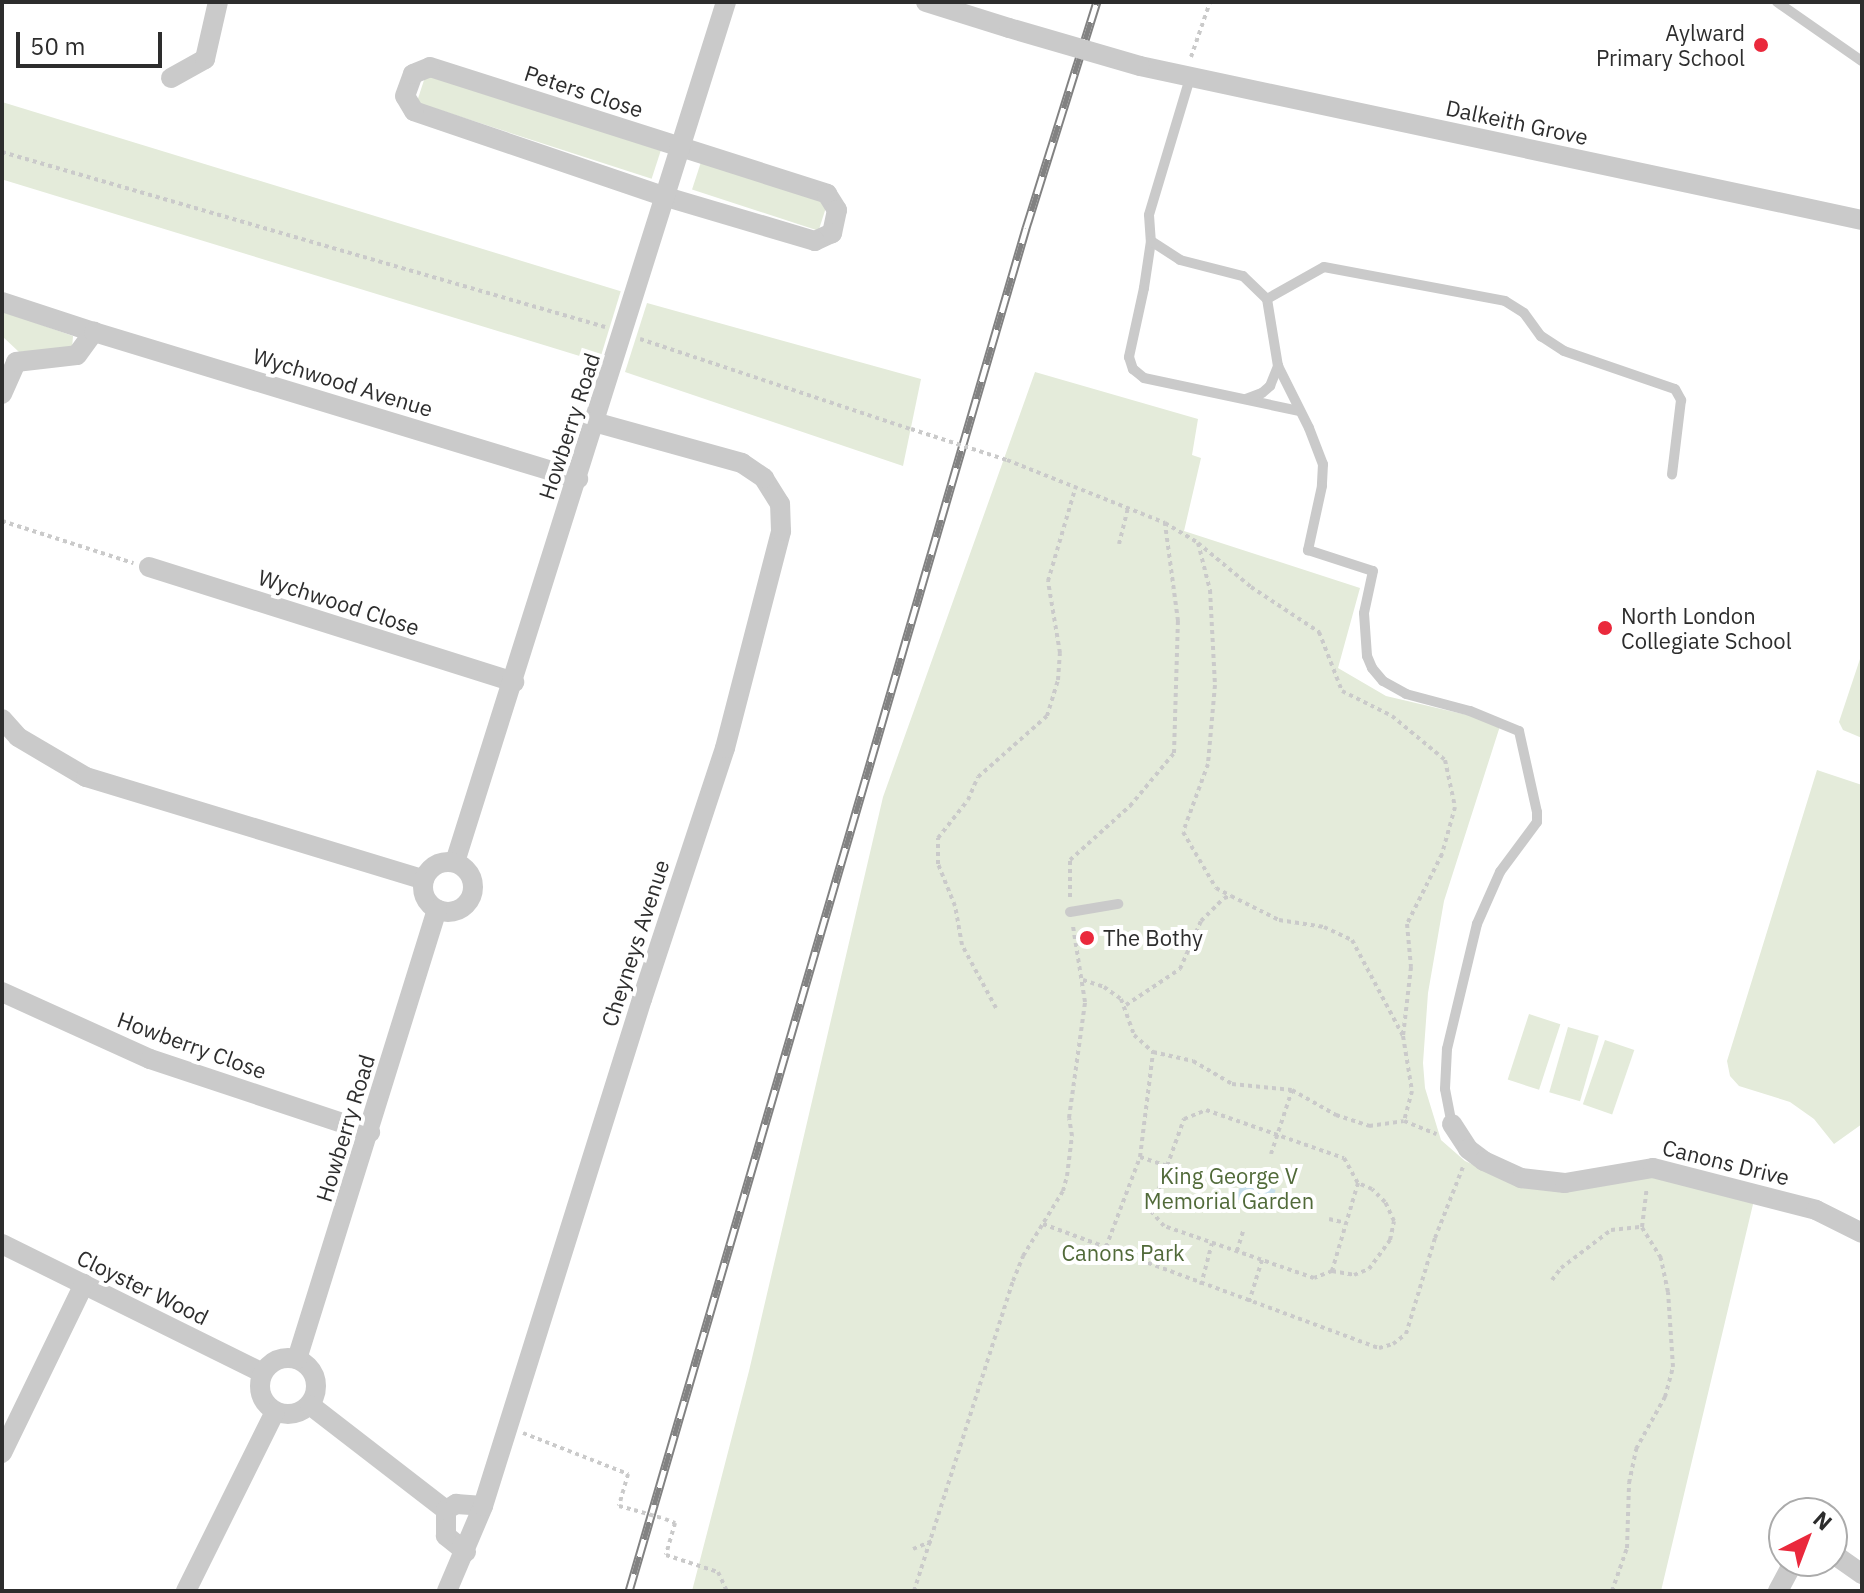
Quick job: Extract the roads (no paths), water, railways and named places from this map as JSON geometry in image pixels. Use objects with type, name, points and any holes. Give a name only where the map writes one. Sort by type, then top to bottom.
[{"type":"street","points":[[171,78],[205,59],[218,2]]},
{"type":"street","name":"Howberry Road","points":[[455,862],[683,147],[726,2]]},
{"type":"street","name":"Dalkeith Grove","points":[[926,2],[1161,71],[1190,69],[1862,220]]},
{"type":"street","name":"Peters Close","points":[[430,67],[683,147],[827,194],[837,210],[832,233],[815,241],[666,197],[414,111],[405,96],[413,74],[430,67]]},
{"type":"street","name":"Wychwood Avenue","points":[[2,302],[578,479]]},
{"type":"street","points":[[2,394],[9,355],[77,355],[94,332]]},
{"type":"street","name":"Cheyneys Avenue","points":[[447,1591],[483,1506],[725,748],[781,531],[780,504],[764,478],[742,463],[594,422]]},
{"type":"street","name":"Wychwood Close","points":[[149,567],[514,682]]},
{"type":"street","points":[[2,719],[18,737],[86,777],[424,880]]},
{"type":"street","points":[[455,862],[472,879],[472,896],[461,908],[437,909],[427,900],[424,880],[433,867],[455,862]]},
{"type":"street","name":"Howberry Road","points":[[297,1359],[437,909]]},
{"type":"street","name":"Howberry Close","points":[[2,992],[150,1059],[370,1132]]},
{"type":"street","name":"Canons Drive","points":[[1459,1136],[1502,1170],[1536,1181],[1565,1183],[1653,1168],[1816,1210],[1843,1220],[1862,1233]]},
{"type":"street","name":"Cloyster Wood","points":[[2,1244],[263,1373]]},
{"type":"street","points":[[2,1453],[84,1284]]},
{"type":"street","points":[[281,1359],[297,1359],[305,1363],[316,1378],[315,1397],[298,1413],[275,1412],[268,1407],[260,1391],[263,1373],[281,1359]]},
{"type":"street","points":[[310,1405],[446,1510]]},
{"type":"street","points":[[186,1591],[275,1412]]},
{"type":"street","points":[[446,1510],[456,1504],[483,1506]]},
{"type":"street","points":[[446,1510],[446,1536],[466,1552]]},
{"type":"lane","points":[[1777,2],[1862,61]]},
{"type":"lane","points":[[1190,69],[1149,215],[1151,241],[1129,357],[1133,369],[1144,378],[1299,411]]},
{"type":"lane","points":[[1151,241],[1180,260],[1243,276],[1267,299],[1278,366],[1323,464],[1322,486],[1308,550],[1373,571],[1364,613],[1367,656],[1372,668],[1383,681],[1406,694],[1508,723],[1519,731],[1529,768],[1537,822],[1489,891],[1477,924],[1447,1049],[1445,1089],[1459,1136]]},
{"type":"lane","points":[[1267,299],[1324,267],[1505,301],[1524,313],[1541,336],[1564,351],[1675,389],[1681,400],[1672,474]]},
{"type":"lane","points":[[1244,399],[1262,393],[1270,386],[1278,366]]},
{"type":"lane","points":[[1070,912],[1118,904]]},
{"type":"water","points":[[1242,1180],[1276,1190],[1270,1209],[1236,1199]]},
{"type":"railway","points":[[629,1591],[1026,228],[1097,2]]},
{"type":"place","name":"Aylward Primary School","points":[[1761,45]]},
{"type":"place","name":"North London Collegiate School","points":[[1605,628]]},
{"type":"place","name":"The Bothy","points":[[1087,938]]},
{"type":"park label","name":"King George V Memorial Garden","points":[[1229,1188]]},
{"type":"park label","name":"Canons Park","points":[[1123,1253]]}]
